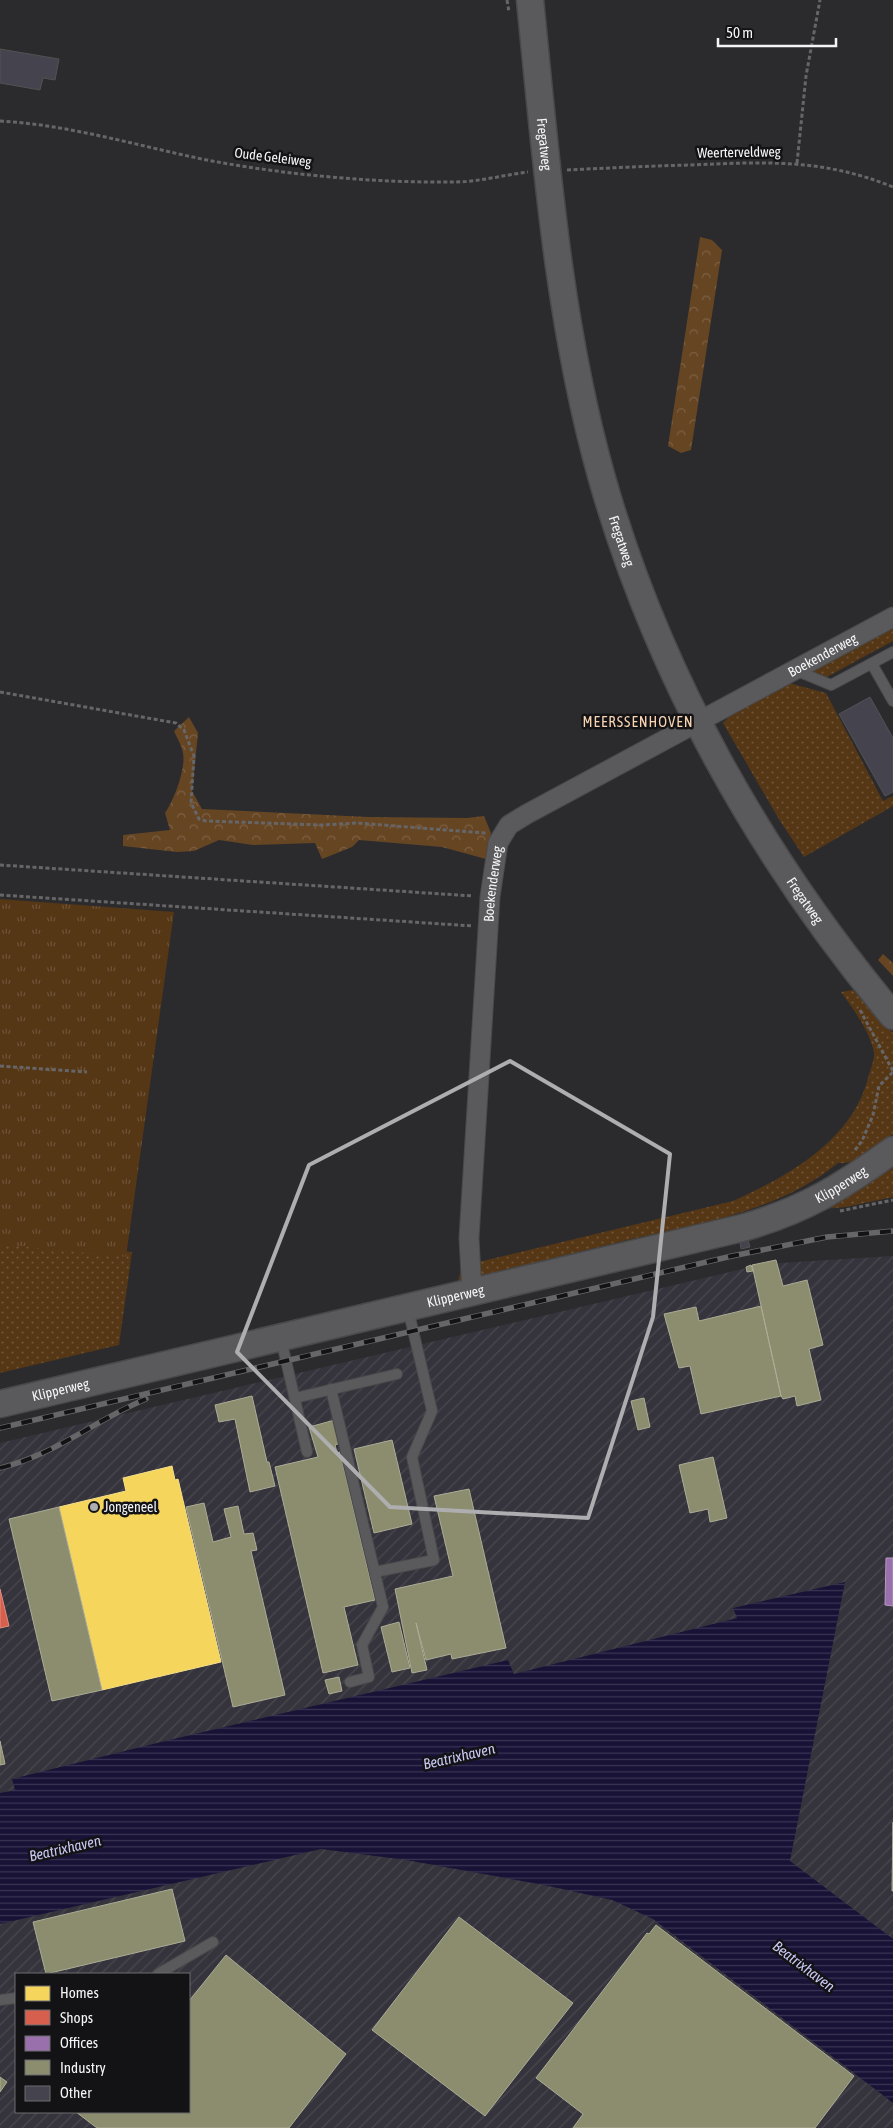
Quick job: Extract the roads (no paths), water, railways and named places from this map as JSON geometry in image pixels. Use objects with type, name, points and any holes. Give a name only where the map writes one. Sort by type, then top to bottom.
[{"type":"street","name":"Fregatweg","points":[[530,0],[547,170],[570,336],[601,474],[643,598],[698,723],[738,798],[808,906],[845,958],[893,1016]]},
{"type":"street","name":"Boekenderweg","points":[[472,1293],[469,1238],[490,897],[496,849],[509,825],[893,617]]},
{"type":"street","name":"Klipperweg","points":[[0,1404],[721,1234],[803,1208],[850,1182],[893,1150]]},
{"type":"lane","points":[[795,670],[831,685],[893,652]]},
{"type":"lane","points":[[872,664],[893,702]]},
{"type":"lane","points":[[375,1572],[434,1560],[412,1457],[432,1411],[408,1309]]},
{"type":"lane","points":[[281,1339],[307,1452]]},
{"type":"lane","points":[[295,1398],[397,1374]]},
{"type":"lane","points":[[331,1389],[383,1607],[362,1645],[369,1677],[350,1682]]},
{"type":"lane","points":[[160,1973],[213,1942]]},
{"type":"lane","points":[[0,2000],[15,1998]]},
{"type":"water","name":"Beatrixhaven","points":[[845,1582],[790,1861],[893,1939],[893,2103],[653,1919],[612,1900],[544,1885],[406,1860],[321,1849],[0,1924],[0,1793],[15,1790],[12,1779],[508,1660],[514,1674],[737,1618],[733,1608]]},
{"type":"railway","points":[[0,1428],[732,1256],[827,1237],[893,1231]]},
{"type":"railway","points":[[0,1468],[39,1455],[127,1407],[146,1399]]},
{"type":"place","name":"Jongeneel","points":[[94,1507]]},
{"type":"district","name":"MEERSSENHOVEN","points":[[638,721]]}]
